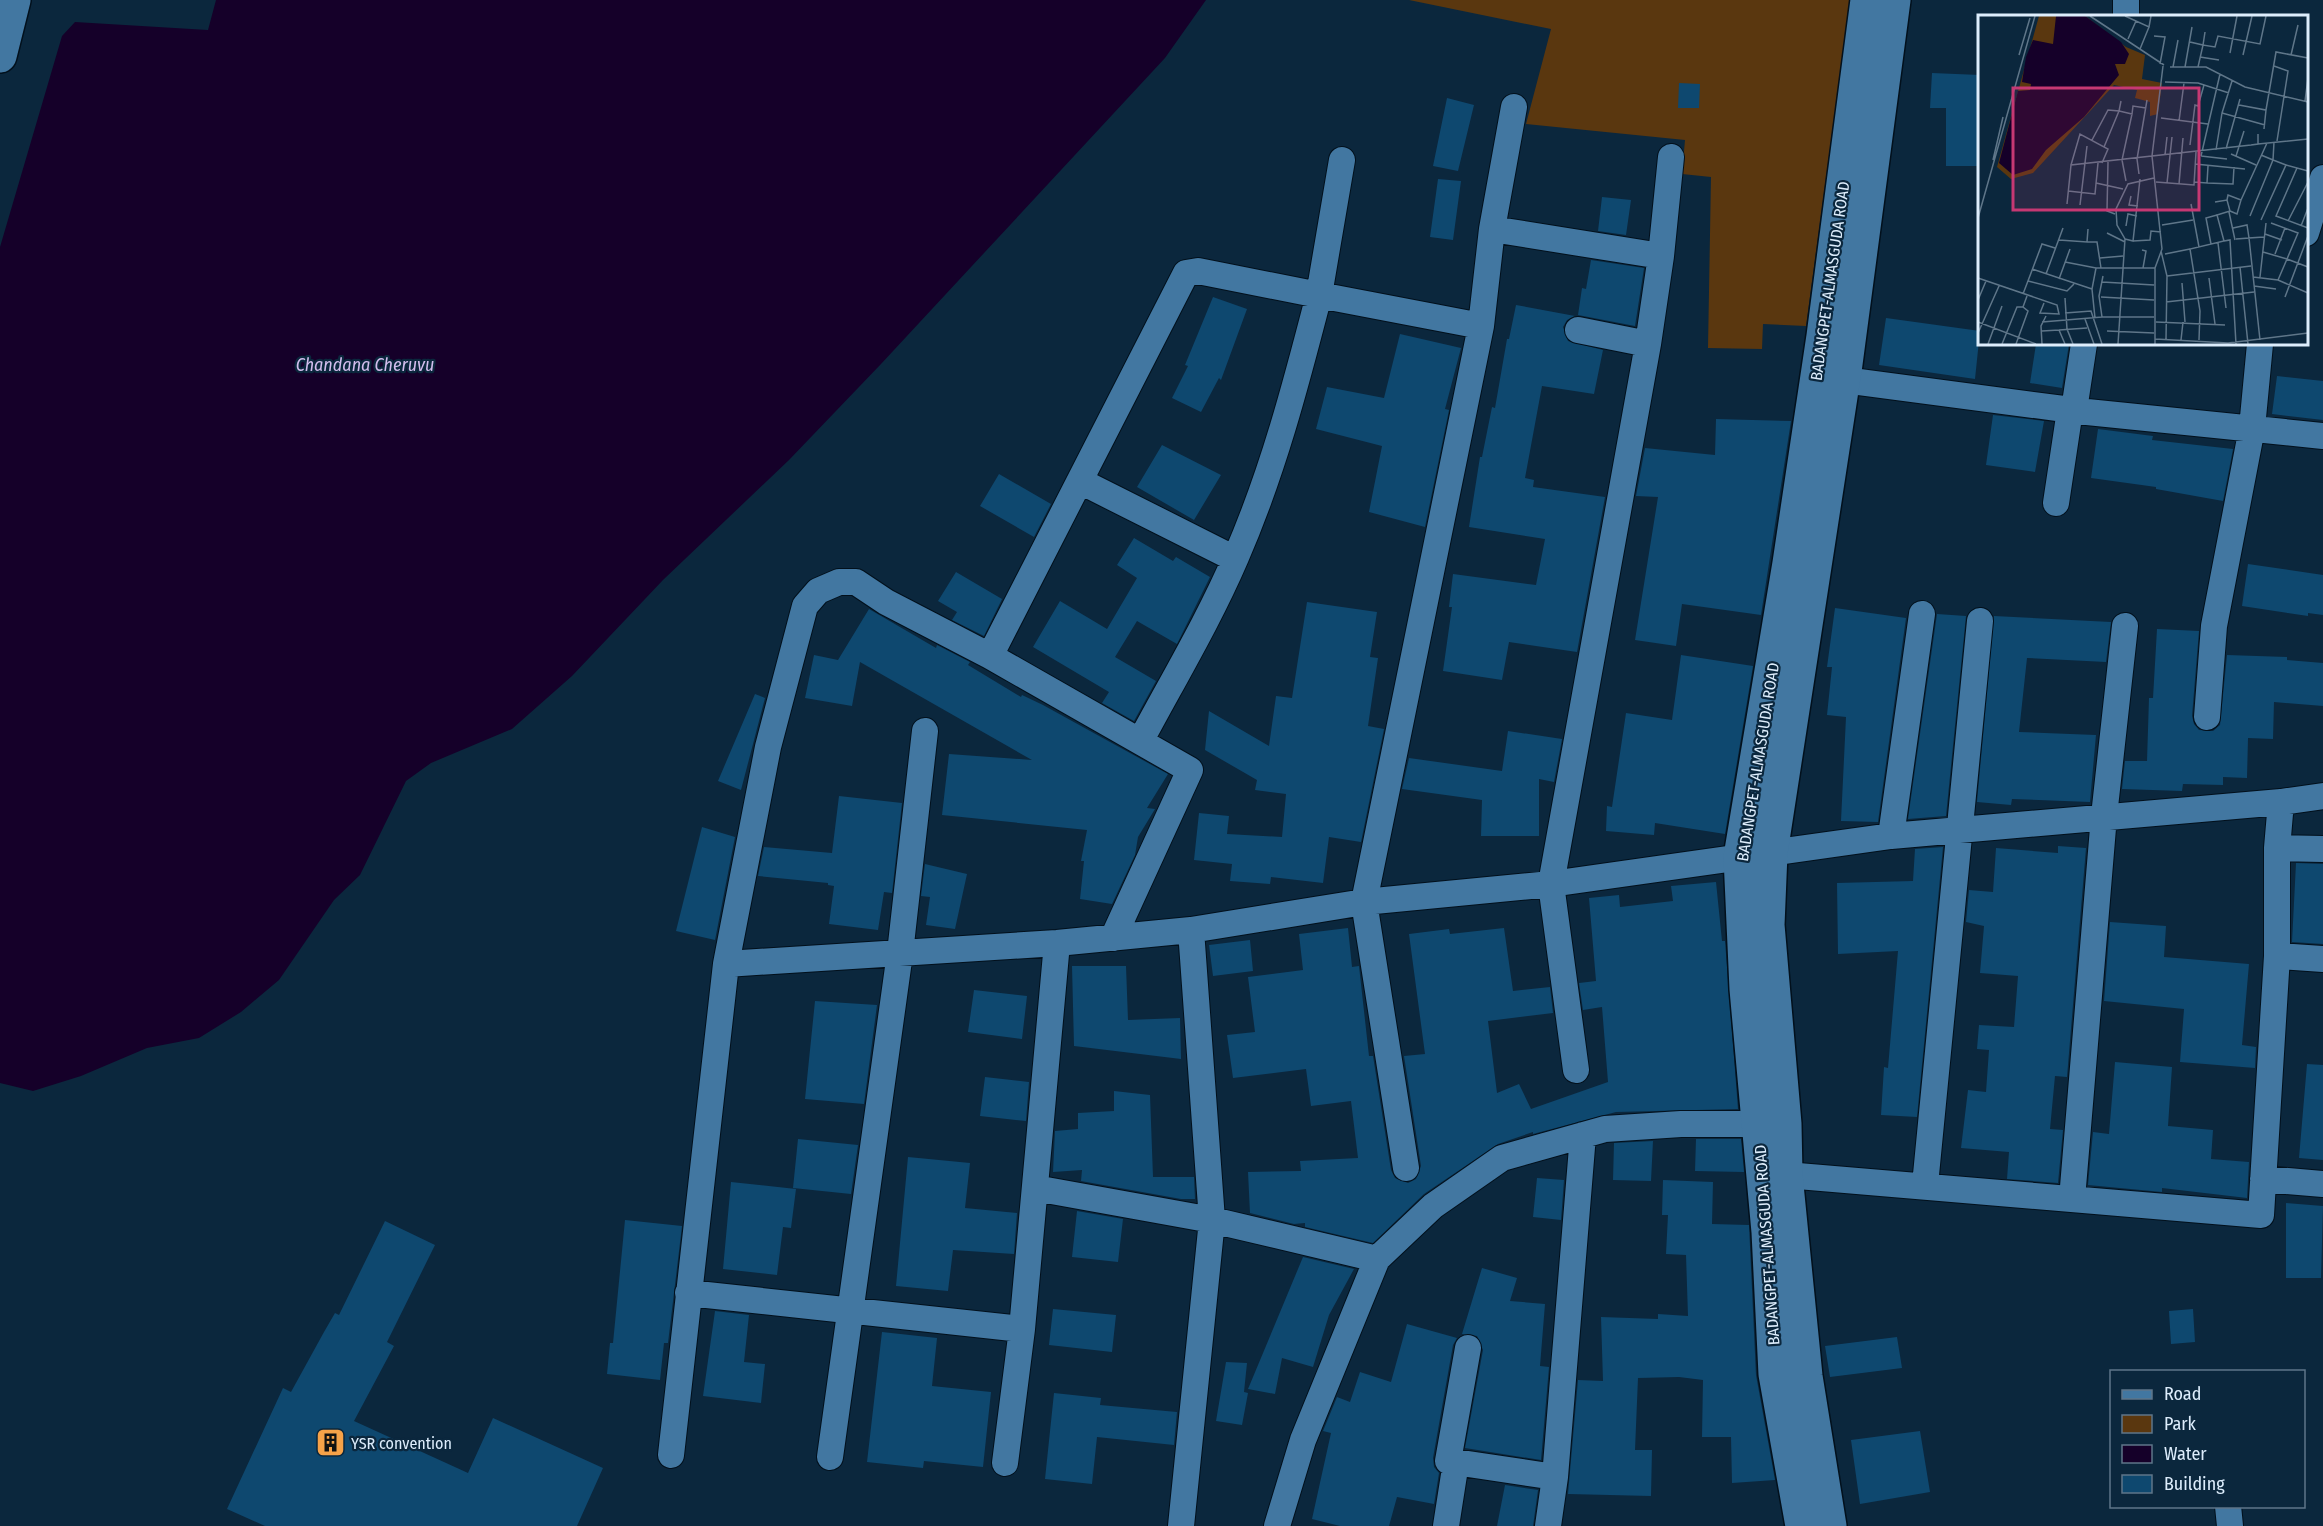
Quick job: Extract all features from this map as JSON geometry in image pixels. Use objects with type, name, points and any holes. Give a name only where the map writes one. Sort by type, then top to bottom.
[{"type":"street","points":[[0,56],[14,0]]},
{"type":"street","name":"BADANGPET-ALMASGUDA ROAD","points":[[1802,1526],[1775,1374],[1760,1124],[1746,989],[1756,855],[1790,563],[1823,336],[1867,0]]},
{"type":"street","name":"BADANGPET-ALMASGUDA ROAD","points":[[1830,1526],[1806,1376],[1786,1174],[1785,1124],[1768,925],[1756,855],[1844,380],[1894,0]]},
{"type":"street","points":[[1406,1168],[1364,902],[1480,326],[1492,229],[1514,107]]},
{"type":"street","points":[[1576,1070],[1551,884],[1648,344],[1661,256],[1671,157]]},
{"type":"street","points":[[1141,740],[1236,559],[1288,418],[1319,295],[1342,160]]},
{"type":"street","points":[[2308,230],[2323,178]]},
{"type":"street","points":[[1492,229],[1661,256]]},
{"type":"street","points":[[990,656],[1186,273],[1198,271],[1480,326]]},
{"type":"street","points":[[1578,330],[1648,344]]},
{"type":"street","points":[[2056,502],[2084,345]]},
{"type":"street","points":[[2207,717],[2214,626],[2252,428],[2260,345]]},
{"type":"street","points":[[1844,380],[2072,410],[2323,436]]},
{"type":"street","points":[[1080,481],[1236,559]]},
{"type":"street","points":[[670,1455],[726,964],[775,716],[805,606],[818,591],[839,582],[856,582],[886,602],[990,656],[1190,770],[1113,938]]},
{"type":"street","points":[[1891,836],[1922,614]]},
{"type":"street","points":[[1925,1185],[1980,621]]},
{"type":"street","points":[[2072,1199],[2104,816],[2125,626]]},
{"type":"street","points":[[830,1457],[900,953],[925,731]]},
{"type":"street","points":[[726,964],[1057,943],[1191,930],[1364,902],[1551,884],[1891,836],[1959,832],[2104,816],[2281,802],[2323,796]]},
{"type":"street","points":[[1786,1174],[2261,1215],[2277,956],[2277,848],[2281,802]]},
{"type":"street","points":[[2277,848],[2323,849]]},
{"type":"street","points":[[1182,1526],[1212,1220],[1191,930]]},
{"type":"street","points":[[1005,1462],[1022,1329],[1057,943]]},
{"type":"street","points":[[2277,956],[2323,960]]},
{"type":"street","points":[[1277,1526],[1303,1440],[1377,1259],[1433,1206],[1502,1158],[1605,1129],[1681,1124],[1760,1124]]},
{"type":"street","points":[[1548,1526],[1582,1135]]},
{"type":"street","points":[[2263,1179],[2323,1184]]},
{"type":"street","points":[[1035,1188],[1212,1220],[1377,1259]]},
{"type":"street","points":[[688,1293],[1022,1329]]},
{"type":"street","points":[[1468,1348],[1448,1461],[1554,1477]]},
{"type":"street","points":[[1446,1526],[1456,1462]]},
{"type":"street","points":[[2228,1508],[2230,1526]]},
{"type":"green space","points":[[1409,0],[1850,0],[1806,326],[1763,324],[1762,349],[1708,348],[1711,177],[1682,174],[1685,140],[1526,124],[1551,29]]},
{"type":"water","name":"Chandana Cheruvu","points":[[216,0],[1206,0],[1165,58],[881,364],[789,460],[663,580],[572,676],[512,729],[431,763],[406,781],[360,875],[334,900],[279,980],[241,1012],[199,1038],[147,1048],[81,1076],[33,1091],[0,1083],[0,247],[62,36],[75,22],[208,30]]},
{"type":"building","points":[[1932,73],[1978,75],[1978,166],[1946,166],[1946,108],[1930,108]]},
{"type":"building","points":[[1679,83],[1700,84],[1699,108],[1678,108]]},
{"type":"building","points":[[1447,98],[1474,105],[1458,171],[1433,166]]},
{"type":"building","points":[[1438,179],[1461,181],[1453,240],[1430,237]]},
{"type":"building","points":[[1602,197],[1631,200],[1626,235],[1598,231]]},
{"type":"building","points":[[1591,260],[1644,268],[1635,326],[1578,315],[1582,288],[1586,289]]},
{"type":"building","points":[[1213,297],[1247,309],[1221,380],[1219,378],[1201,412],[1172,398],[1188,366],[1185,365]]},
{"type":"building","points":[[1516,305],[1575,316],[1567,320],[1563,327],[1568,341],[1603,350],[1594,394],[1542,386],[1525,478],[1534,480],[1533,487],[1605,497],[1577,652],[1509,642],[1502,680],[1443,671],[1452,607],[1449,607],[1453,574],[1536,585],[1545,539],[1469,527],[1480,457],[1482,457],[1492,407],[1495,408],[1507,339],[1509,339]]},
{"type":"building","points":[[1886,318],[1978,331],[1975,379],[1879,365]]},
{"type":"building","points":[[1400,334],[1461,348],[1445,409],[1449,410],[1425,527],[1369,512],[1382,446],[1316,429],[1327,387],[1384,398]]},
{"type":"building","points":[[2036,345],[2069,345],[2062,388],[2030,383]]},
{"type":"building","points":[[2277,376],[2323,381],[2323,420],[2272,414]]},
{"type":"building","points":[[1993,415],[2044,421],[2035,472],[1986,465]]},
{"type":"building","points":[[1716,419],[1791,421],[1761,615],[1682,604],[1676,646],[1635,640],[1658,497],[1636,496],[1645,448],[1715,455]]},
{"type":"building","points":[[2098,429],[2153,436],[2152,440],[2233,449],[2223,501],[2156,489],[2156,487],[2091,478]]},
{"type":"building","points":[[1162,445],[1221,475],[1194,520],[1137,487]]},
{"type":"building","points":[[999,474],[1051,504],[1034,537],[980,506]]},
{"type":"building","points":[[1134,538],[1173,561],[1176,557],[1210,577],[1177,644],[1137,621],[1115,657],[1156,681],[1134,721],[1102,703],[1109,692],[1033,647],[1060,601],[1107,629],[1137,578],[1117,565]]},
{"type":"building","points":[[2248,564],[2323,575],[2323,615],[2308,613],[2308,616],[2242,606]]},
{"type":"building","points":[[956,572],[1002,599],[984,636],[952,620],[957,612],[938,601]]},
{"type":"building","points":[[1307,602],[1377,612],[1370,657],[1378,658],[1368,726],[1384,729],[1361,842],[1329,837],[1323,883],[1271,877],[1270,884],[1230,881],[1232,864],[1194,860],[1199,813],[1229,816],[1227,834],[1282,837],[1286,794],[1255,790],[1257,780],[1205,750],[1209,711],[1269,746],[1276,696],[1292,698]]},
{"type":"building","points":[[1835,608],[1906,618],[1878,822],[1841,821],[1846,717],[1827,715],[1832,667],[1827,667]]},
{"type":"building","points":[[869,609],[936,648],[937,645],[970,662],[968,665],[1021,697],[1022,695],[1043,705],[1168,774],[1147,808],[1155,809],[1138,837],[1135,855],[1112,904],[1080,899],[1084,861],[1081,861],[1087,830],[942,815],[949,754],[1032,760],[860,662],[852,706],[805,698],[814,655],[838,660]]},
{"type":"building","points":[[1937,614],[1966,616],[1946,816],[1908,819]]},
{"type":"building","points":[[1994,616],[2111,622],[2106,662],[2027,658],[2019,732],[2096,735],[2090,802],[2012,799],[2011,805],[1977,802]]},
{"type":"building","points":[[2157,629],[2199,631],[2192,716],[2199,730],[2213,731],[2220,725],[2227,655],[2287,657],[2287,660],[2323,663],[2323,706],[2274,702],[2273,739],[2248,738],[2247,778],[2223,777],[2223,785],[2183,784],[2182,791],[2122,789],[2125,761],[2147,761],[2149,698],[2153,698]]},
{"type":"building","points":[[1681,655],[1753,666],[1725,834],[1655,823],[1654,835],[1606,831],[1607,806],[1612,807],[1626,713],[1672,720]]},
{"type":"building","points":[[755,694],[765,698],[741,790],[718,781]]},
{"type":"building","points":[[1508,731],[1562,739],[1554,782],[1539,779],[1539,836],[1481,836],[1482,800],[1402,789],[1409,758],[1502,771]]},
{"type":"building","points":[[839,796],[902,803],[892,893],[884,892],[878,930],[829,924],[834,886],[828,883],[758,876],[764,847],[832,853]]},
{"type":"building","points":[[702,827],[735,837],[715,940],[676,931]]},
{"type":"building","points":[[2058,846],[2086,848],[2067,1077],[2055,1076],[2050,1129],[2063,1130],[2058,1183],[2007,1179],[2009,1152],[1961,1148],[1968,1090],[1986,1092],[1989,1050],[1977,1049],[1979,1025],[2014,1027],[2018,976],[1980,973],[1984,926],[1966,922],[1969,890],[1993,892],[1996,848],[2058,853]]},
{"type":"building","points":[[1943,847],[1917,1117],[1881,1115],[1884,1067],[1888,1068],[1898,951],[1838,954],[1837,883],[1913,881],[1915,849]]},
{"type":"building","points":[[2296,863],[2323,864],[2323,944],[2292,942]]},
{"type":"building","points":[[925,864],[967,874],[955,929],[926,925],[930,897],[921,896]]},
{"type":"building","points":[[1716,882],[1722,941],[1725,941],[1738,1109],[1616,1112],[1533,1134],[1533,1132],[1498,1144],[1424,1194],[1373,1243],[1305,1227],[1305,1223],[1294,1224],[1250,1213],[1248,1172],[1301,1171],[1300,1161],[1358,1158],[1351,1101],[1311,1106],[1306,1069],[1233,1078],[1227,1035],[1255,1032],[1248,977],[1303,970],[1299,934],[1348,928],[1352,967],[1359,966],[1369,1056],[1373,1056],[1391,1170],[1395,1178],[1408,1183],[1416,1179],[1421,1166],[1404,1056],[1425,1054],[1409,934],[1449,929],[1450,934],[1504,928],[1513,991],[1550,987],[1553,1013],[1488,1021],[1497,1093],[1519,1084],[1531,1109],[1608,1082],[1602,1007],[1583,1010],[1579,983],[1596,981],[1589,898],[1619,895],[1620,907],[1673,901],[1671,886]]},
{"type":"building","points":[[2110,922],[2166,926],[2164,957],[2249,964],[2242,1045],[2256,1047],[2255,1068],[2180,1062],[2184,1009],[2104,1001]]},
{"type":"building","points":[[1250,940],[1253,971],[1213,976],[1209,945]]},
{"type":"building","points":[[1072,966],[1126,966],[1128,1020],[1180,1018],[1181,1059],[1074,1046]]},
{"type":"building","points":[[974,990],[1027,996],[1022,1039],[968,1032]]},
{"type":"building","points":[[815,1001],[877,1005],[864,1104],[805,1099]]},
{"type":"building","points":[[2115,1062],[2172,1067],[2168,1126],[2213,1130],[2211,1159],[2249,1162],[2247,1198],[2162,1188],[2162,1192],[2088,1185],[2093,1132],[2109,1134]]},
{"type":"building","points":[[2307,1064],[2323,1065],[2323,1160],[2299,1158]]},
{"type":"building","points":[[985,1077],[1029,1082],[1026,1121],[980,1116]]},
{"type":"building","points":[[1114,1091],[1150,1095],[1153,1177],[1194,1177],[1195,1199],[1181,1199],[1081,1181],[1082,1170],[1053,1172],[1055,1131],[1078,1129],[1078,1113],[1114,1111]]},
{"type":"building","points":[[798,1139],[858,1145],[851,1194],[793,1188]]},
{"type":"building","points":[[1696,1139],[1741,1139],[1744,1172],[1695,1171]]},
{"type":"building","points":[[1653,1141],[1651,1181],[1613,1180],[1614,1143]]},
{"type":"building","points":[[908,1157],[970,1163],[965,1208],[1017,1213],[1014,1254],[953,1250],[948,1291],[896,1286]]},
{"type":"building","points":[[1537,1178],[1564,1180],[1561,1220],[1533,1217]]},
{"type":"building","points":[[1663,1180],[1713,1182],[1712,1224],[1749,1225],[1756,1375],[1775,1480],[1732,1483],[1731,1437],[1702,1437],[1703,1380],[1679,1377],[1638,1378],[1635,1450],[1652,1450],[1651,1496],[1568,1494],[1578,1380],[1603,1381],[1601,1317],[1658,1319],[1658,1314],[1688,1316],[1686,1255],[1666,1254],[1668,1215],[1662,1215]]},
{"type":"building","points":[[731,1182],[796,1189],[791,1228],[783,1227],[777,1275],[723,1269]]},
{"type":"building","points":[[2286,1203],[2323,1206],[2321,1278],[2286,1278]]},
{"type":"building","points":[[1077,1211],[1123,1219],[1118,1262],[1072,1257]]},
{"type":"building","points":[[625,1220],[682,1226],[668,1343],[664,1343],[660,1380],[607,1374],[610,1343],[613,1343]]},
{"type":"building","name":"YSR convention","points":[[385,1221],[435,1245],[387,1342],[394,1346],[354,1421],[468,1473],[493,1418],[603,1468],[577,1526],[265,1526],[227,1509],[283,1388],[291,1392],[335,1313],[339,1315]]},
{"type":"building","points":[[1303,1257],[1354,1269],[1329,1315],[1313,1367],[1282,1358],[1275,1394],[1248,1389]]},
{"type":"building","points":[[1482,1268],[1517,1278],[1510,1301],[1545,1304],[1540,1366],[1549,1367],[1541,1460],[1465,1448],[1483,1350],[1477,1336],[1462,1334]]},
{"type":"building","points":[[1053,1309],[1116,1315],[1112,1352],[1049,1345]]},
{"type":"building","points":[[2193,1309],[2195,1342],[2171,1344],[2169,1311]]},
{"type":"building","points":[[715,1311],[749,1315],[744,1362],[765,1364],[761,1403],[703,1396]]},
{"type":"building","points":[[1407,1324],[1457,1338],[1453,1345],[1433,1458],[1434,1467],[1439,1473],[1434,1504],[1397,1497],[1389,1526],[1340,1526],[1312,1519],[1331,1433],[1323,1431],[1337,1397],[1350,1402],[1360,1372],[1391,1382]]},
{"type":"building","points":[[882,1332],[937,1338],[932,1386],[991,1392],[983,1467],[924,1461],[923,1468],[867,1462]]},
{"type":"building","points":[[1897,1337],[1902,1368],[1830,1377],[1825,1346]]},
{"type":"building","points":[[1226,1362],[1247,1363],[1244,1392],[1248,1393],[1242,1425],[1216,1421]]},
{"type":"building","points":[[1054,1393],[1101,1398],[1100,1405],[1177,1412],[1174,1445],[1097,1437],[1092,1484],[1045,1479]]},
{"type":"building","points":[[1920,1431],[1930,1492],[1860,1504],[1851,1440]]},
{"type":"building","points":[[1505,1485],[1538,1490],[1533,1526],[1497,1526]]},
{"type":"place","name":"YSR convention","points":[[330,1443]]}]
